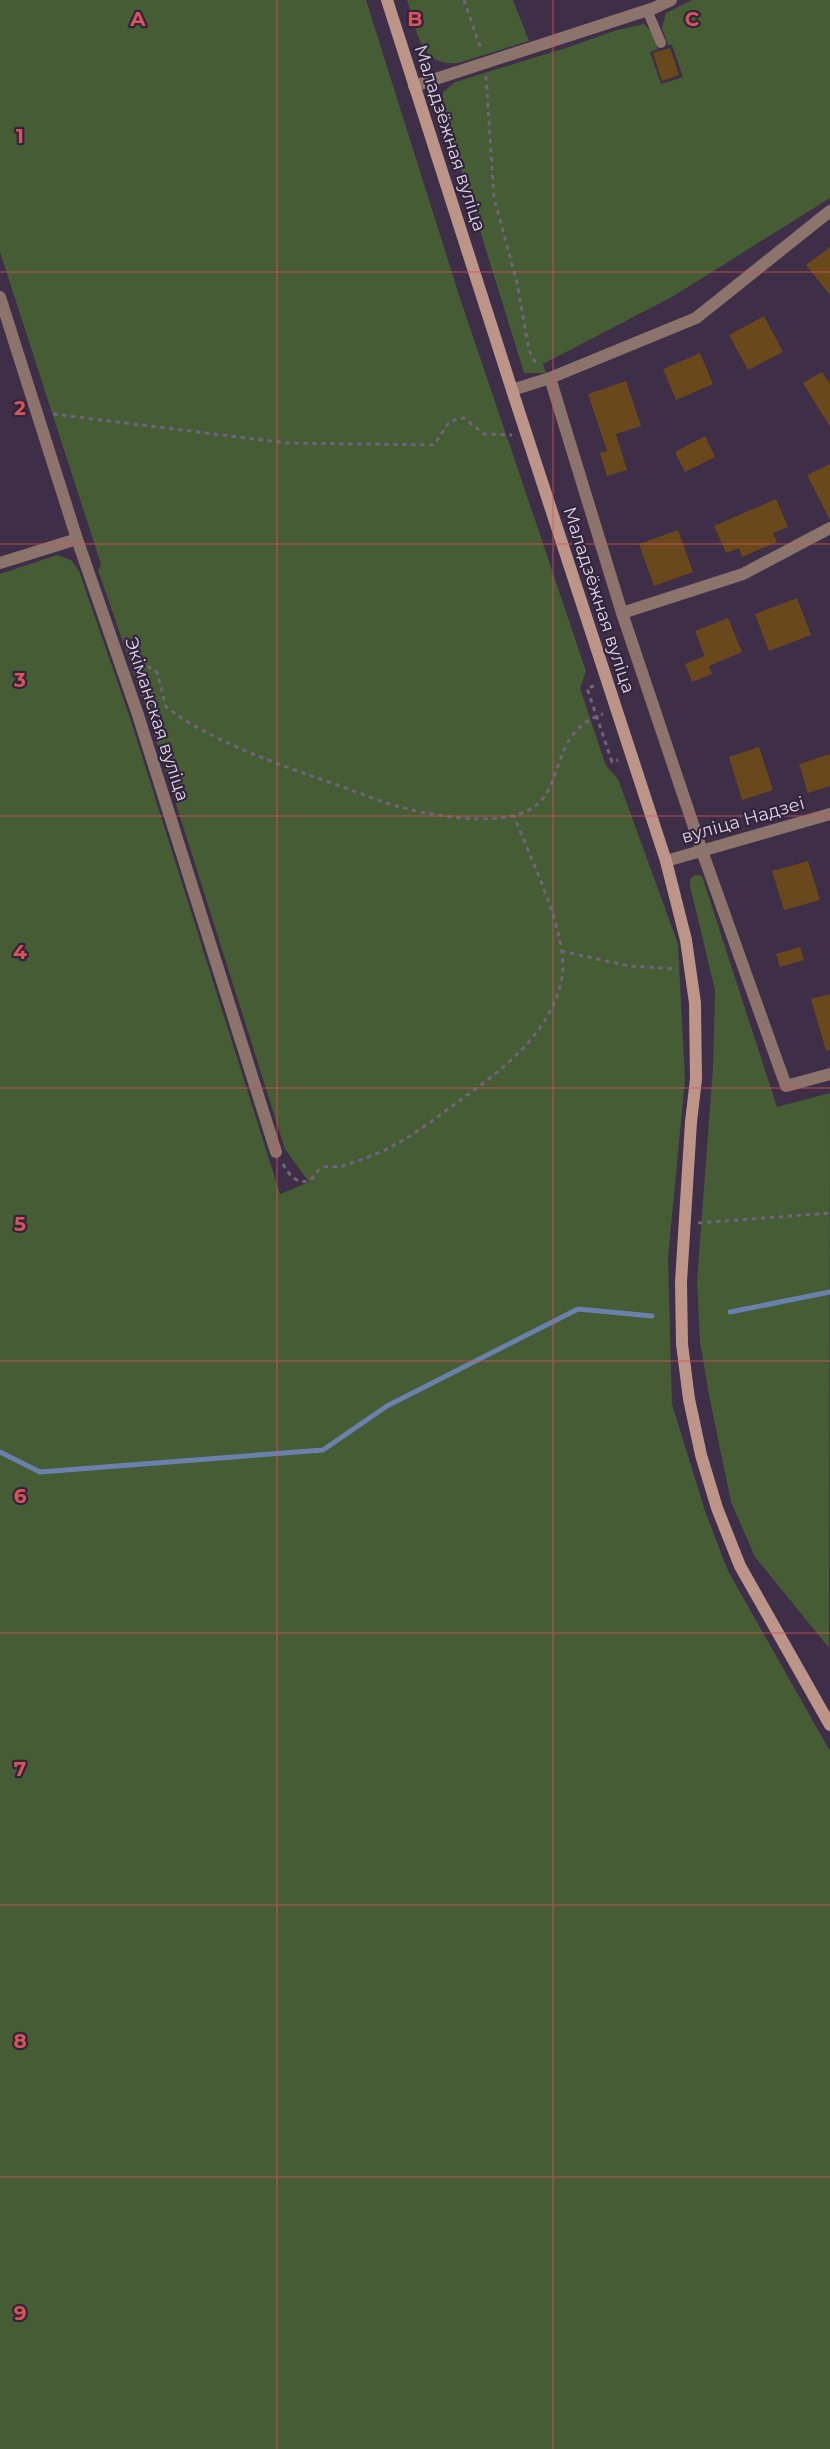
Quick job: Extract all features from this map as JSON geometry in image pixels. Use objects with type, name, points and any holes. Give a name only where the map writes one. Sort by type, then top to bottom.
[{"type":"main road","name":"Маладзёжная вуліца","points":[[387,0],[526,435],[666,861],[686,940],[695,1003],[696,1078],[684,1224],[681,1282],[682,1344],[689,1399],[701,1455],[717,1508],[740,1566],[830,1725]]},
{"type":"street","points":[[414,86],[647,10],[671,0]]},
{"type":"street","points":[[512,390],[550,378],[696,318],[830,211]]},
{"type":"street","name":"Экіманская вуліца","points":[[0,297],[77,539],[116,650],[276,1152]]},
{"type":"street","points":[[550,378],[622,614],[702,851],[786,1086],[830,1074]]},
{"type":"street","points":[[622,614],[743,574],[830,528]]},
{"type":"street","points":[[0,563],[77,539]]},
{"type":"street","name":"вуліца Надзеі","points":[[666,861],[830,814]]},
{"type":"lane","points":[[647,10],[661,43]]},
{"type":"path","points":[[464,0],[486,63],[494,198],[517,282],[529,350],[542,374],[550,378]]},
{"type":"path","points":[[37,411],[287,443],[434,445],[450,421],[464,418],[484,434],[526,435]]},
{"type":"path","points":[[116,650],[144,662],[157,672],[166,707],[192,725],[275,763],[405,809],[439,816],[497,818],[514,816],[529,810],[540,802],[550,786],[565,746],[583,723],[616,710]]},
{"type":"path","points":[[276,1152],[289,1175],[301,1182],[309,1181],[320,1169],[340,1167],[402,1141],[509,1065],[539,1029],[554,1002],[562,976],[561,951],[556,926],[514,816]]},
{"type":"path","points":[[561,951],[629,966],[690,970]]},
{"type":"path","points":[[684,1224],[830,1213]]},
{"type":"green space","points":[[0,0],[366,0],[459,295],[586,671],[580,688],[606,766],[618,779],[678,944],[685,1079],[668,1258],[672,1404],[705,1511],[728,1571],[830,1751],[830,2449],[0,2449],[0,574],[57,555],[71,560],[79,571],[130,718],[280,1194],[309,1182],[285,1149],[147,712],[98,570],[101,564],[0,252]]},
{"type":"green space","points":[[407,0],[513,0],[529,41],[458,63],[445,63],[427,53],[417,34]]},
{"type":"green space","points":[[692,0],[830,0],[830,198],[672,297],[543,364],[546,373],[524,373],[442,107],[443,92],[455,82],[617,30],[644,24],[652,32],[658,49],[650,52],[661,84],[683,77],[672,45],[668,45],[662,28],[666,13]]},
{"type":"green space","points":[[695,875],[702,876],[777,1107],[830,1093],[829,1648],[755,1557],[731,1502],[709,1395],[700,1342],[697,1281],[713,1067],[715,990],[690,886],[690,879]]},
{"type":"building","points":[[670,48],[679,75],[662,81],[653,53]]},
{"type":"building","points":[[830,247],[830,295],[806,265]]},
{"type":"building","points":[[764,316],[783,352],[748,370],[729,335]]},
{"type":"building","points":[[700,353],[713,384],[676,400],[663,369]]},
{"type":"building","points":[[822,372],[830,384],[830,427],[803,383]]},
{"type":"building","points":[[626,381],[641,426],[616,434],[627,470],[607,476],[600,453],[607,451],[588,394]]},
{"type":"building","points":[[705,436],[715,457],[685,472],[675,452]]},
{"type":"building","points":[[830,464],[830,520],[807,475]]},
{"type":"building","points":[[776,499],[788,527],[773,533],[777,542],[742,557],[739,548],[726,553],[714,526]]},
{"type":"building","points":[[678,530],[693,572],[654,586],[639,544]]},
{"type":"building","points":[[797,598],[811,635],[769,651],[755,614]]},
{"type":"building","points":[[728,618],[742,652],[709,666],[712,674],[692,682],[685,664],[705,656],[695,631]]},
{"type":"building","points":[[759,747],[773,790],[742,800],[729,757]]},
{"type":"building","points":[[830,754],[830,786],[808,793],[799,764]]},
{"type":"building","points":[[808,861],[820,900],[784,910],[772,871]]},
{"type":"building","points":[[800,947],[804,960],[780,967],[776,954]]},
{"type":"building","points":[[830,994],[830,1050],[826,1051],[811,999]]},
{"type":"waterway","points":[[730,1312],[830,1292]]},
{"type":"waterway","points":[[0,1452],[40,1472],[323,1450],[387,1406],[578,1309],[652,1316]]}]
